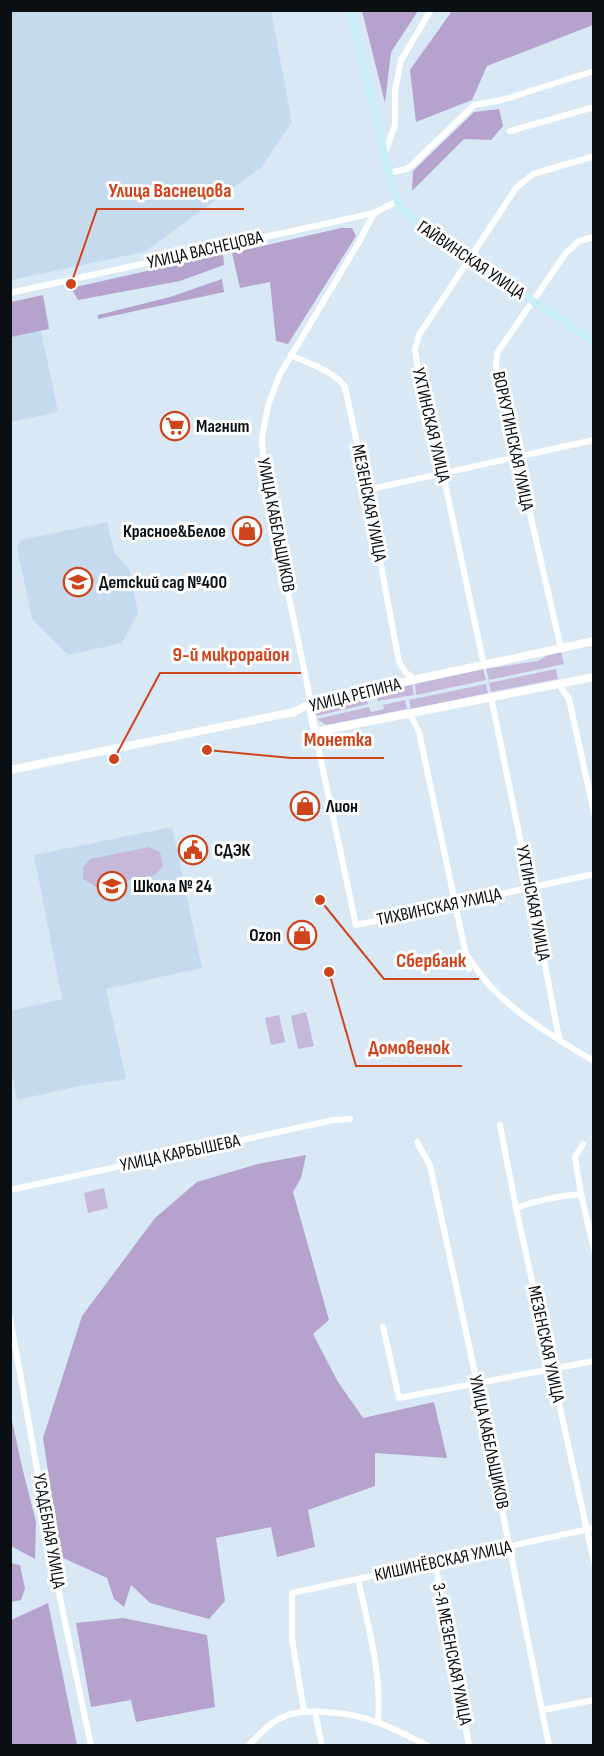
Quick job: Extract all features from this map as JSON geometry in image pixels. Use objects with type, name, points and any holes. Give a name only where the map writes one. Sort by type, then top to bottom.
[{"type":"main road","name":"ГАЙВИНСКАЯ УЛИЦА","points":[[350,10],[388,173],[397,201],[406,214],[532,302],[594,342]]},
{"type":"street","points":[[384,155],[395,125],[395,91],[401,60],[431,10]]},
{"type":"street","points":[[388,173],[406,169],[418,160],[474,105],[502,100],[594,71]]},
{"type":"street","points":[[510,131],[594,107]]},
{"type":"street","name":"УХТИНСКАЯ УЛИЦА","points":[[484,665],[415,349],[419,335],[516,188],[533,174],[594,156]]},
{"type":"street","name":"УЛИЦА ВАСНЕЦОВА","points":[[10,293],[374,213],[397,201]]},
{"type":"street","name":"УЛИЦА КАБЕЛЬЩИКОВ","points":[[356,925],[270,508],[262,455],[262,437],[268,406],[279,376],[374,213]]},
{"type":"street","name":"ВОРКУТИНСКАЯ УЛИЦА","points":[[560,644],[496,366],[497,353],[566,253],[579,241],[594,237]]},
{"type":"street","name":"МЕЗЕНСКАЯ УЛИЦА","points":[[291,355],[333,376],[345,387],[399,662],[406,673],[411,676]]},
{"type":"street","points":[[367,490],[594,440]]},
{"type":"street","name":"УЛИЦА РЕПИНА","points":[[10,770],[294,712],[311,703],[594,641]]},
{"type":"street","name":"УЛИЦА РЕПИНА","points":[[315,732],[594,677]]},
{"type":"street","points":[[562,688],[569,699],[594,813]]},
{"type":"street","name":"УХТИНСКАЯ УЛИЦА","points":[[491,698],[559,1038]]},
{"type":"street","points":[[294,712],[312,719]]},
{"type":"street","points":[[412,718],[419,732],[469,969]]},
{"type":"street","name":"ТИХВИНСКАЯ УЛИЦА","points":[[356,925],[594,874]]},
{"type":"street","points":[[465,953],[496,992],[537,1025],[594,1061]]},
{"type":"street","name":"УЛИЦА КАРБЫШЕВА","points":[[10,1190],[334,1120],[350,1119]]},
{"type":"street","name":"МЕЗЕНСКАЯ УЛИЦА","points":[[500,1125],[551,1369],[590,1529],[594,1563]]},
{"type":"street","name":"УЛИЦА КАБЕЛЬЩИКОВ","points":[[417,1142],[430,1165],[508,1534],[508,1547],[549,1746]]},
{"type":"street","points":[[583,1144],[575,1157],[594,1250]]},
{"type":"street","points":[[516,1208],[535,1201],[581,1194]]},
{"type":"street","name":"УСАДЕБНАЯ УЛИЦА","points":[[10,1317],[59,1593],[91,1746]]},
{"type":"street","points":[[383,1327],[399,1398],[594,1361]]},
{"type":"street","name":"КИШИНЁВСКАЯ УЛИЦА","points":[[304,1711],[291,1639],[292,1593],[590,1529]]},
{"type":"street","name":"3-Я МЕЗЕНСКАЯ УЛИЦА","points":[[435,1562],[469,1746]]},
{"type":"street","points":[[358,1579],[373,1648],[380,1697],[378,1722]]},
{"type":"street","points":[[543,1710],[594,1700]]},
{"type":"street","points":[[248,1746],[270,1724],[285,1716],[304,1711],[315,1711],[345,1713],[378,1722],[428,1746]]},
{"type":"street","points":[[315,1711],[322,1746]]},
{"type":"shaded area","points":[[10,11],[271,11],[292,122],[261,168],[144,252],[11,280]]},
{"type":"shaded area","points":[[362,11],[418,11],[391,52],[385,103]]},
{"type":"shaded area","points":[[452,11],[593,11],[593,25],[487,66],[472,100],[416,122],[410,70]]},
{"type":"shaded area","points":[[499,109],[503,126],[491,140],[464,139],[412,191],[413,171],[474,112]]},
{"type":"shaded area","points":[[341,228],[352,228],[356,236],[288,344],[276,341],[270,282],[240,288],[232,253]]},
{"type":"shaded area","points":[[223,254],[224,265],[180,281],[78,300],[71,288]]},
{"type":"shaded area","points":[[222,279],[224,292],[98,319],[98,315],[170,297]]},
{"type":"shaded area","points":[[43,295],[49,329],[11,337],[11,302]]},
{"type":"shaded area","points":[[39,321],[58,412],[11,422],[10,327]]},
{"type":"shaded area","name":"Детский сад №400","points":[[107,522],[114,552],[130,570],[138,612],[122,643],[68,655],[32,619],[17,547],[21,540]]},
{"type":"shaded area","points":[[561,652],[564,664],[489,680],[486,669],[538,661]]},
{"type":"shaded area","points":[[483,669],[486,680],[416,695],[415,684]]},
{"type":"shaded area","points":[[556,669],[558,679],[491,692],[489,683]]},
{"type":"shaded area","points":[[486,684],[488,693],[411,709],[409,700]]},
{"type":"shaded area","points":[[412,685],[414,695],[378,701],[377,698],[367,700],[368,704],[316,716],[317,708],[325,703]]},
{"type":"shaded area","points":[[405,700],[407,709],[326,725],[317,719],[369,707],[371,712],[384,709],[383,705]]},
{"type":"shaded area","name":"Школа № 24","points":[[172,827],[202,968],[106,989],[126,1079],[79,1086],[17,1100],[11,1069],[10,1011],[62,999],[34,855]]},
{"type":"shaded area","points":[[149,847],[160,852],[163,866],[155,875],[96,887],[83,879],[83,868],[90,859]]},
{"type":"shaded area","points":[[306,1012],[314,1046],[298,1049],[291,1016]]},
{"type":"shaded area","points":[[279,1015],[285,1042],[271,1045],[265,1018]]},
{"type":"shaded area","points":[[306,1155],[301,1178],[293,1192],[329,1320],[313,1334],[338,1382],[363,1418],[434,1402],[447,1458],[375,1453],[375,1486],[308,1510],[315,1547],[277,1557],[271,1527],[216,1538],[225,1601],[209,1619],[150,1603],[131,1585],[124,1607],[114,1599],[107,1578],[61,1557],[43,1438],[82,1316],[155,1218],[197,1182],[258,1164]]},
{"type":"shaded area","points":[[104,1188],[108,1208],[88,1213],[84,1193]]},
{"type":"shaded area","points":[[10,1411],[36,1522],[35,1559],[11,1546]]},
{"type":"shaded area","points":[[11,1563],[20,1565],[25,1589],[21,1600],[11,1602]]},
{"type":"shaded area","points":[[48,1603],[77,1745],[11,1745],[11,1620]]},
{"type":"shaded area","points":[[123,1618],[207,1635],[215,1707],[136,1722],[131,1700],[91,1707],[76,1623]]},
{"type":"place","name":"Улица Васнецова","points":[[71,284]]},
{"type":"place","name":"Магнит","points":[[175,426]]},
{"type":"place","name":"Красное&Белое","points":[[247,531]]},
{"type":"place","name":"Детский сад №400","points":[[78,582]]},
{"type":"place","name":"Монетка","points":[[207,750]]},
{"type":"place","name":"9-й микрорайон","points":[[114,759]]},
{"type":"place","name":"Лион","points":[[305,806]]},
{"type":"place","name":"СДЭК","points":[[193,850]]},
{"type":"place","name":"Школа № 24","points":[[112,886]]},
{"type":"place","name":"Сбербанк","points":[[320,900]]},
{"type":"place","name":"Ozon","points":[[302,935]]},
{"type":"place","name":"Домовенок","points":[[329,972]]}]
